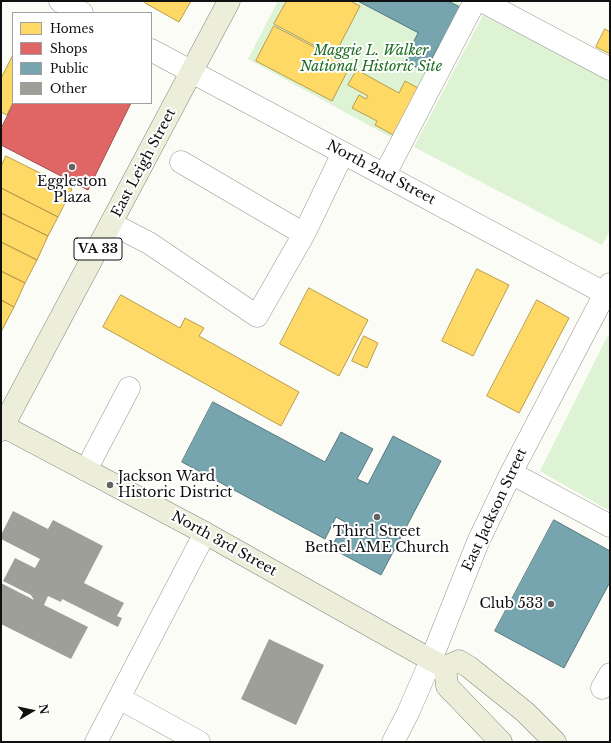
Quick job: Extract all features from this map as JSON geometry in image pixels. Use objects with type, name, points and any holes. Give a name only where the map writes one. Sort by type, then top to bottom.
[{"type":"main road","name":"East Leigh Street","points":[[2,427],[112,224],[229,1]]},
{"type":"main road","name":"North 3rd Street","points":[[2,427],[205,533],[438,664]]},
{"type":"main road","points":[[501,742],[446,686],[438,664],[459,661],[469,667],[525,712],[555,742]]},
{"type":"street","points":[[60,1],[80,12]]},
{"type":"street","points":[[385,174],[475,1]]},
{"type":"street","points":[[482,1],[610,69]]},
{"type":"street","name":"North 2nd Street","points":[[152,51],[343,153],[608,291]]},
{"type":"street","points":[[112,224],[149,243],[256,316],[304,234],[343,153]]},
{"type":"street","points":[[181,162],[304,234]]},
{"type":"street","name":"East Jackson Street","points":[[393,742],[408,713],[438,664],[478,542],[512,473],[608,291]]},
{"type":"street","points":[[86,470],[129,388]]},
{"type":"street","points":[[512,473],[610,526]]},
{"type":"street","points":[[96,742],[205,533]]},
{"type":"street","points":[[119,698],[199,742]]},
{"type":"green space","name":"Maggie L. Walker National Historic Site","points":[[278,1],[455,1],[465,6],[394,139],[248,59]]},
{"type":"green space","points":[[483,15],[610,81],[610,231],[602,245],[414,147]]},
{"type":"green space","points":[[608,335],[610,335],[610,511],[540,471]]},
{"type":"building: Homes","points":[[146,1],[191,1],[179,22],[145,3]]},
{"type":"building: Homes","points":[[287,1],[350,1],[360,6],[334,56],[274,24]]},
{"type":"building: Homes","points":[[274,26],[350,66],[332,101],[256,61]]},
{"type":"building: Homes","points":[[605,29],[610,32],[610,54],[596,47]]},
{"type":"building: Homes","points":[[12,57],[12,104],[7,115],[1,112],[1,79]]},
{"type":"building: Homes","points":[[357,70],[399,93],[405,81],[420,89],[395,136],[375,125],[377,121],[352,108],[359,95],[366,99],[368,96],[348,85]]},
{"type":"building: Homes","points":[[6,156],[72,189],[58,217],[1,188],[1,167]]},
{"type":"building: Homes","points":[[1,188],[58,217],[48,236],[1,213]]},
{"type":"building: Homes","points":[[1,213],[48,236],[37,260],[1,242]]},
{"type":"building: Homes","points":[[1,242],[37,260],[25,283],[1,271]]},
{"type":"building: Homes","points":[[477,269],[509,285],[473,356],[442,341]]},
{"type":"building: Homes","points":[[1,271],[25,283],[14,307],[1,300]]},
{"type":"building: Homes","points":[[309,288],[368,320],[339,376],[280,344]]},
{"type":"building: Homes","points":[[121,295],[180,328],[185,318],[204,328],[199,336],[299,392],[281,426],[103,327]]},
{"type":"building: Homes","points":[[1,300],[14,307],[1,332]]},
{"type":"building: Homes","points":[[537,300],[569,318],[519,413],[487,396]]},
{"type":"building: Homes","points":[[364,336],[378,343],[367,368],[352,361]]},
{"type":"building: Shops","name":"Eggleston Plaza","points":[[14,104],[131,104],[88,190],[1,145],[1,129]]},
{"type":"building: Public","name":"Maggie L. Walker National Historic Site","points":[[358,1],[448,1],[464,9],[444,47],[439,45],[425,72],[404,61],[418,33]]},
{"type":"building: Public","points":[[213,402],[325,462],[341,432],[373,449],[357,479],[368,484],[393,436],[441,461],[381,575],[331,548],[345,522],[336,517],[325,539],[182,462]]},
{"type":"building: Public","points":[[554,520],[610,551],[610,582],[564,668],[495,631]]},
{"type":"building: Other","points":[[13,511],[48,529],[53,520],[103,546],[84,583],[124,603],[117,616],[122,618],[118,627],[62,599],[61,602],[48,596],[44,605],[88,627],[71,659],[1,624],[1,583],[34,600],[31,595],[3,581],[15,558],[35,568],[40,559],[1,539],[1,535]]},
{"type":"building: Other","points":[[269,639],[324,665],[296,725],[241,699]]},
{"type":"place","name":"Eggleston Plaza","points":[[72,167]]},
{"type":"place","name":"Jackson Ward Historic District","points":[[110,485]]},
{"type":"place","name":"Third Street Bethel AME Church","points":[[377,517]]},
{"type":"place","name":"Club 533","points":[[551,604]]}]
